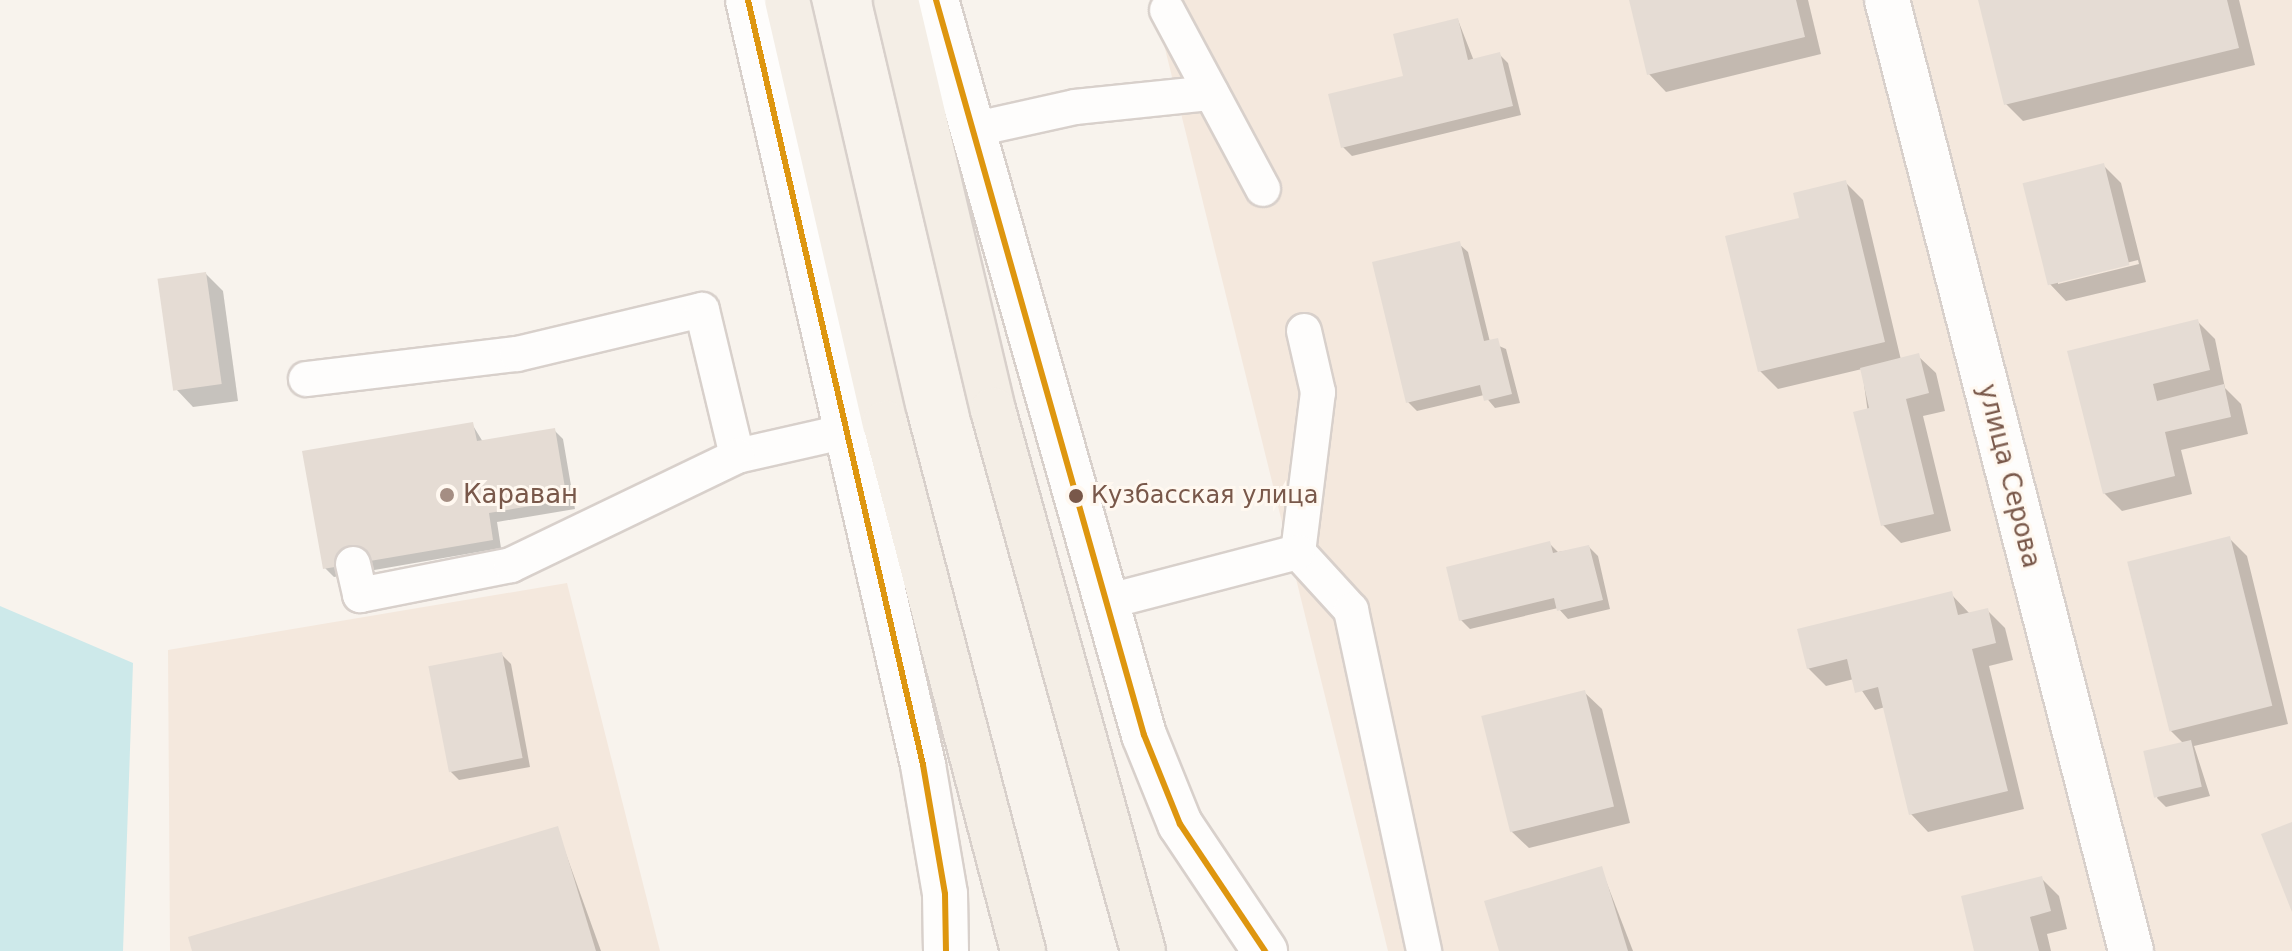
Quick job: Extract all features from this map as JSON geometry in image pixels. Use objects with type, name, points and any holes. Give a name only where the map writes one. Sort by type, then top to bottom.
[{"type":"main road","points":[[787,0],[900,478],[1023,951]]},
{"type":"main road","points":[[896,0],[993,410],[1143,951]]},
{"type":"street","points":[[748,0],[934,819],[946,951]]},
{"type":"street","points":[[936,0],[976,129],[1144,735],[1180,824],[1265,951]]},
{"type":"street","name":"улица Серова","points":[[1887,0],[2131,951]]},
{"type":"lane","points":[[1167,10],[1263,189]]},
{"type":"lane","points":[[976,129],[1075,107],[1211,93]]},
{"type":"lane","points":[[306,379],[517,354],[702,310],[737,456]]},
{"type":"lane","points":[[1304,331],[1318,392],[1298,552],[1351,610],[1424,951]]},
{"type":"lane","points":[[353,564],[360,595],[511,565],[737,456],[847,431],[900,478]]},
{"type":"lane","points":[[1106,602],[1298,552]]},
{"type":"shaded area","points":[[1153,0],[1870,0],[2118,951],[1388,951]]},
{"type":"shaded area","points":[[1903,0],[2292,0],[2292,951],[2147,951]]},
{"type":"shaded area","points":[[567,583],[660,951],[170,951],[168,650]]},
{"type":"water","points":[[0,606],[133,663],[123,951],[0,951]]},
{"type":"building","points":[[1629,0],[1796,0],[1805,37],[1647,75]]},
{"type":"building","points":[[1978,0],[2227,0],[2239,48],[2004,105]]},
{"type":"building","points":[[1458,18],[1468,60],[1500,52],[1513,106],[1341,148],[1328,94],[1403,76],[1393,34]]},
{"type":"building","points":[[2104,163],[2129,265],[2048,285],[2022,183]]},
{"type":"building","points":[[1846,180],[1885,342],[1758,372],[1725,236],[1799,218],[1793,193]]},
{"type":"building","points":[[1460,241],[1484,341],[1498,338],[1512,394],[1484,401],[1480,385],[1406,403],[1372,262]]},
{"type":"building","points":[[206,272],[222,384],[173,391],[157,279]]},
{"type":"building","points":[[2198,319],[2210,370],[2153,384],[2157,401],[2224,384],[2231,417],[2165,432],[2175,476],[2103,494],[2067,351]]},
{"type":"building","points":[[1919,353],[1929,393],[1906,399],[1934,514],[1881,526],[1853,412],[1869,408],[1860,368]]},
{"type":"building","points":[[473,422],[477,441],[555,428],[567,500],[489,513],[493,540],[323,569],[302,451]]},
{"type":"building","points":[[2230,536],[2272,706],[2169,731],[2127,562]]},
{"type":"building","points":[[1550,541],[1553,553],[1589,545],[1603,600],[1557,611],[1554,598],[1459,621],[1446,567]]},
{"type":"building","points":[[1952,591],[1958,615],[1988,608],[1996,643],[1972,649],[2008,791],[1909,815],[1878,687],[1855,693],[1847,659],[1807,669],[1797,629]]},
{"type":"building","points":[[502,652],[523,758],[449,772],[428,666]]},
{"type":"building","points":[[1585,690],[1614,806],[1510,832],[1481,716]]},
{"type":"building","points":[[2191,740],[2202,787],[2154,798],[2143,751]]},
{"type":"building","points":[[2292,822],[2292,912],[2261,834]]},
{"type":"building","points":[[558,826],[596,951],[192,951],[188,937]]},
{"type":"building","points":[[1602,866],[1628,951],[1499,951],[1484,901]]},
{"type":"building","points":[[2042,876],[2051,911],[2030,917],[2039,951],[1974,951],[1961,896]]},
{"type":"transit line","points":[[748,0],[923,765],[945,894],[946,951]]},
{"type":"transit line","points":[[936,0],[1144,735],[1180,824],[1265,951]]},
{"type":"place","name":"Караван","points":[[447,495]]},
{"type":"place","name":"Кузбасская улица","points":[[1076,496]]}]
